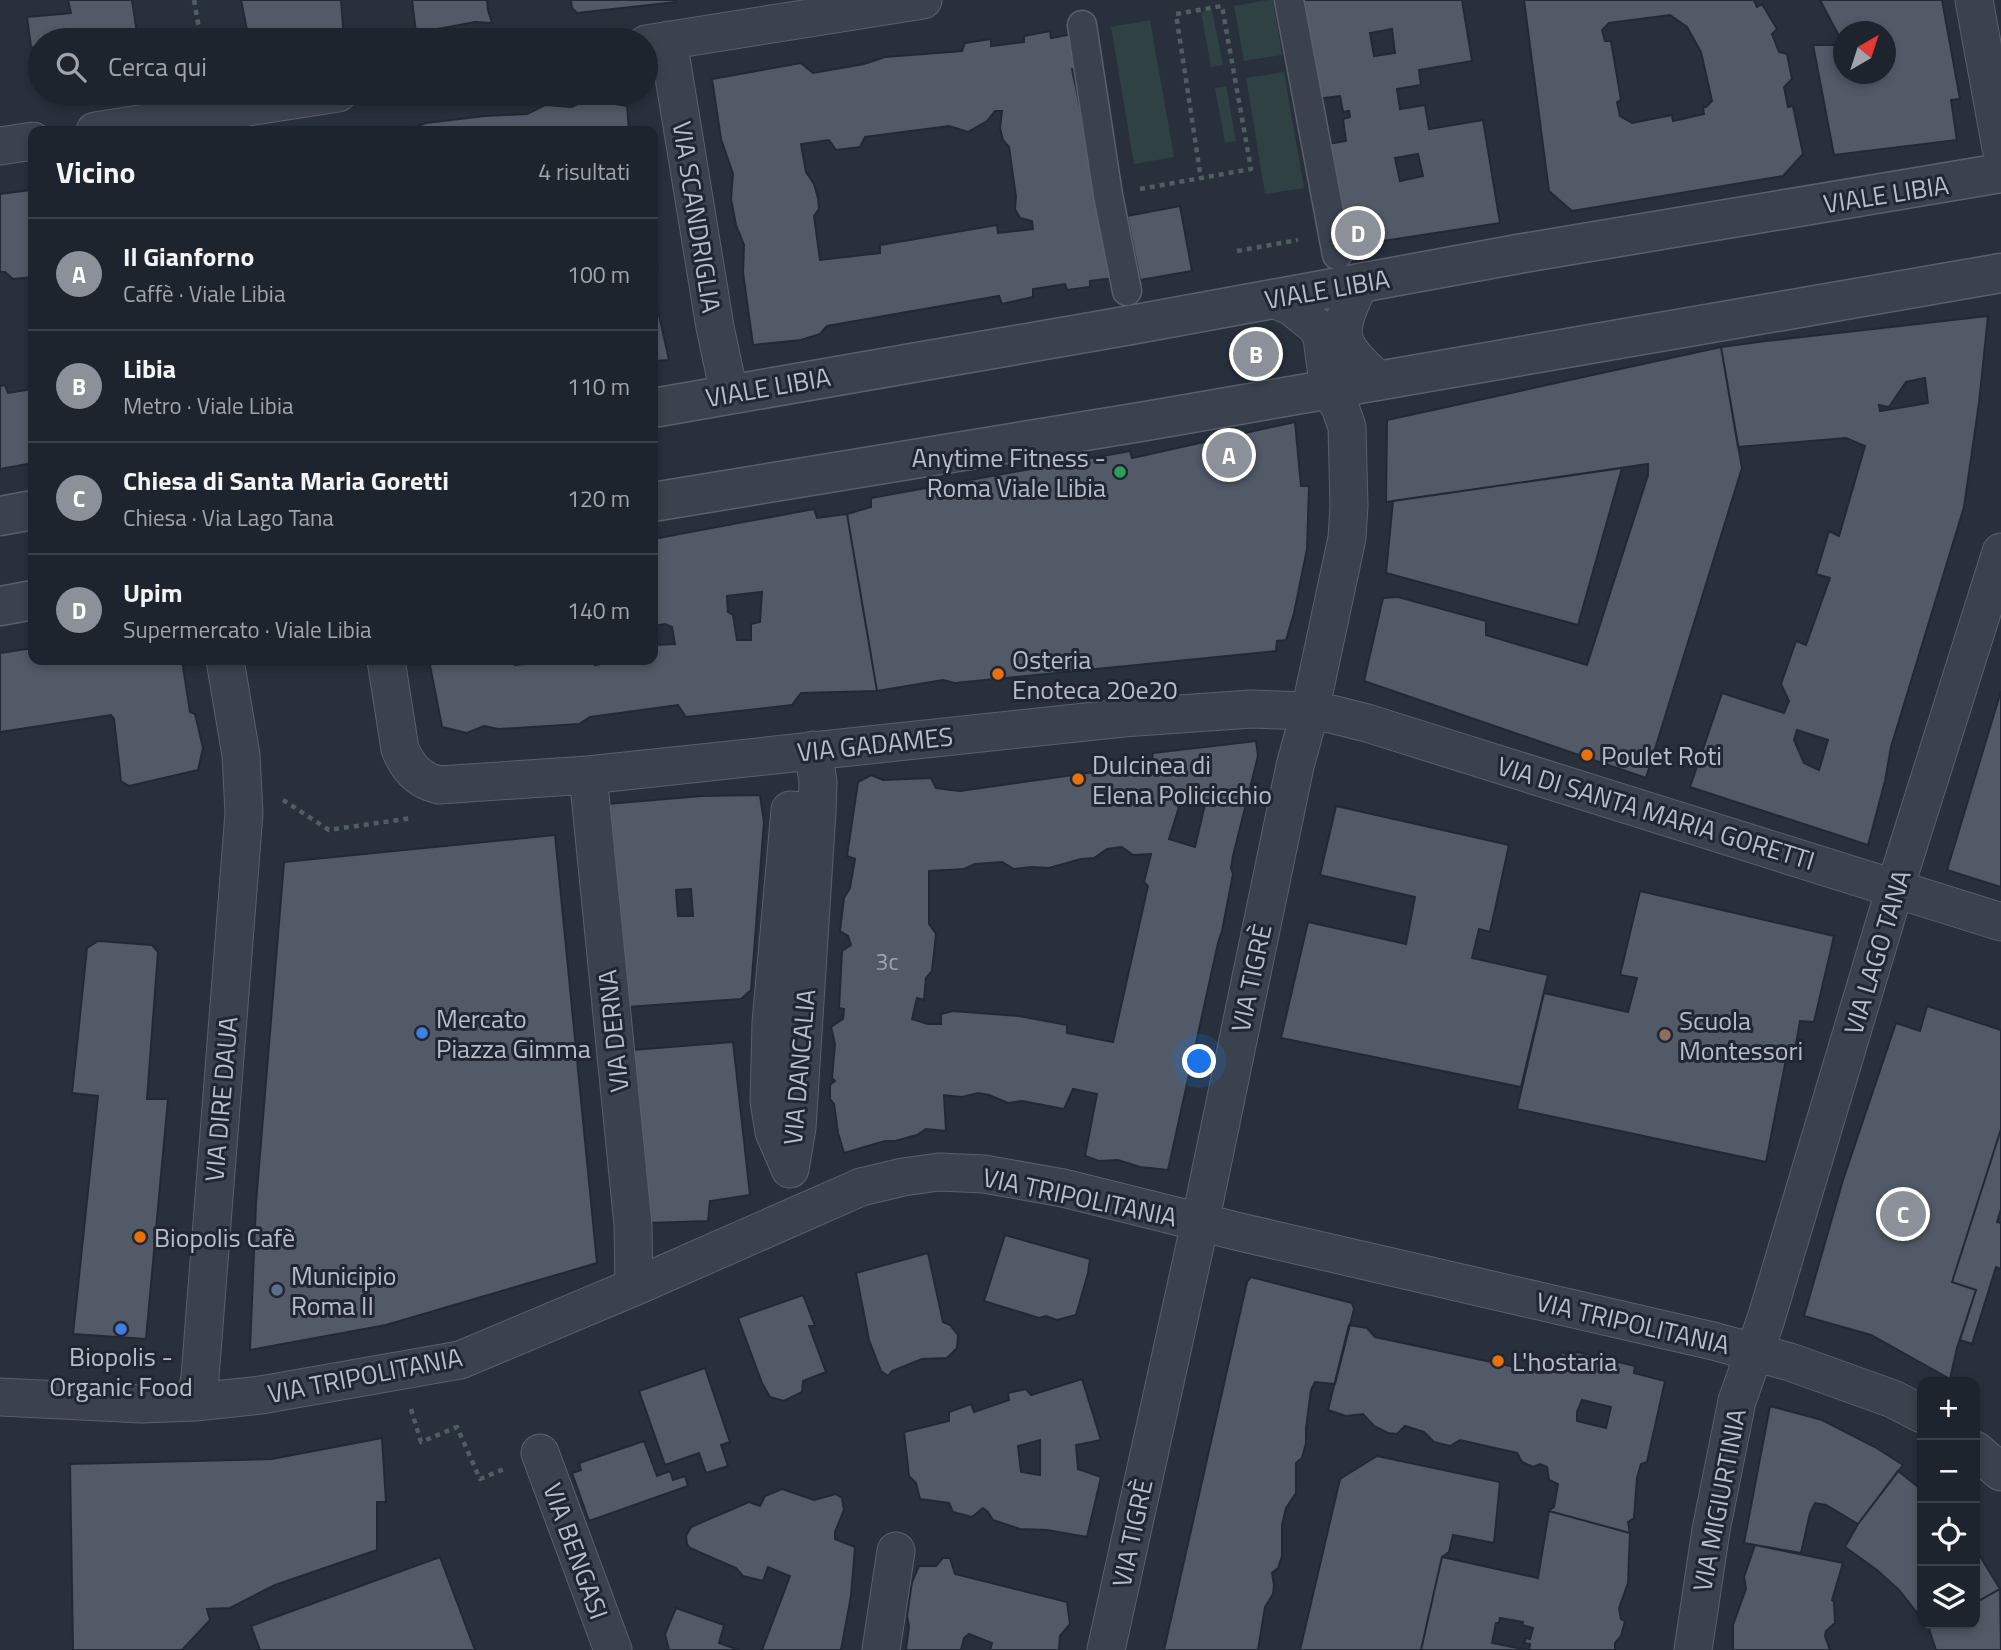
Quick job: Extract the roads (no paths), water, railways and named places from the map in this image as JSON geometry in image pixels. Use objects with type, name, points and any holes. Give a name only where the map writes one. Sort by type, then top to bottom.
[{"type":"street","points":[[658,42],[923,0]]},
{"type":"street","points":[[1289,0],[1348,269],[1343,335],[1353,355],[1379,380]]},
{"type":"street","points":[[1974,0],[2001,148]]},
{"type":"street","points":[[1082,26],[1108,195],[1127,290]]},
{"type":"street","name":"VIA SCANDRIGLIA","points":[[658,47],[729,393]]},
{"type":"street","points":[[126,126],[259,105]]},
{"type":"street","points":[[0,146],[28,142]]},
{"type":"street","name":"VIALE LIBIA","points":[[658,407],[1274,299],[1348,269],[1518,254],[2001,173]]},
{"type":"street","points":[[658,501],[1329,390],[2001,274]]},
{"type":"street","name":"VIA TIGRÈ","points":[[1106,1650],[1200,1223],[1295,766],[1310,711],[1347,538],[1347,427],[1340,407],[1329,390],[1322,338],[1317,327],[1292,307],[1274,299]]},
{"type":"street","points":[[0,516],[28,511]]},
{"type":"street","name":"VIA LAGO TANA","points":[[1755,1351],[1895,888],[2001,552]]},
{"type":"street","points":[[0,606],[28,601]]},
{"type":"street","name":"VIA DIRE DAUA","points":[[195,1402],[200,1377],[259,797],[241,755],[226,665]]},
{"type":"street","name":"VIA GADAMES","points":[[387,665],[400,749],[416,775],[439,785],[588,775],[1124,718],[1251,709],[1310,711]]},
{"type":"street","name":"VIA DI SANTA MARIA GORETTI","points":[[1310,711],[1367,723],[2001,922]]},
{"type":"street","name":"VIA DANCALIA","points":[[800,752],[818,782],[803,811],[771,1023],[769,1101],[774,1132],[790,1169],[797,1128],[803,811]]},
{"type":"street","name":"VIA DERNA","points":[[588,775],[633,1226],[634,1287]]},
{"type":"street","name":"VIA TRIPOLITANIA","points":[[0,1397],[142,1404],[195,1402],[261,1395],[460,1360],[861,1187],[939,1172],[984,1174],[1063,1188],[1200,1223],[1755,1351],[1893,1399],[1917,1411]]},
{"type":"street","name":"VIA MIGIURTINIA","points":[[1693,1650],[1711,1530],[1737,1401],[1755,1351]]},
{"type":"street","name":"VIA BENGASI","points":[[540,1453],[613,1650]]},
{"type":"street","points":[[1980,1454],[2001,1472]]},
{"type":"street","points":[[881,1650],[896,1551]]},
{"type":"place","name":"Upim","points":[[1358,233]]},
{"type":"place","name":"Libia","points":[[1256,354]]},
{"type":"place","name":"Il Gianforno","points":[[1229,455]]},
{"type":"place","name":"Anytime Fitness - Roma Viale Libia","points":[[1120,472]]},
{"type":"place","name":"Osteria Enoteca 20e20","points":[[998,674]]},
{"type":"place","name":"Poulet Roti","points":[[1587,755]]},
{"type":"place","name":"Dulcinea di Elena Policicchio","points":[[1078,779]]},
{"type":"place","name":"Mercato Piazza Gimma","points":[[422,1033]]},
{"type":"place","name":"Scuola Montessori","points":[[1665,1035]]},
{"type":"place","name":"Chiesa di Santa Maria Goretti","points":[[1903,1214]]},
{"type":"place","name":"Biopolis Cafè","points":[[140,1237]]},
{"type":"place","name":"Municipio Roma II","points":[[277,1290]]},
{"type":"place","name":"Biopolis - Organic Food","points":[[121,1329]]},
{"type":"place","name":"L'hostaria","points":[[1498,1361]]}]
